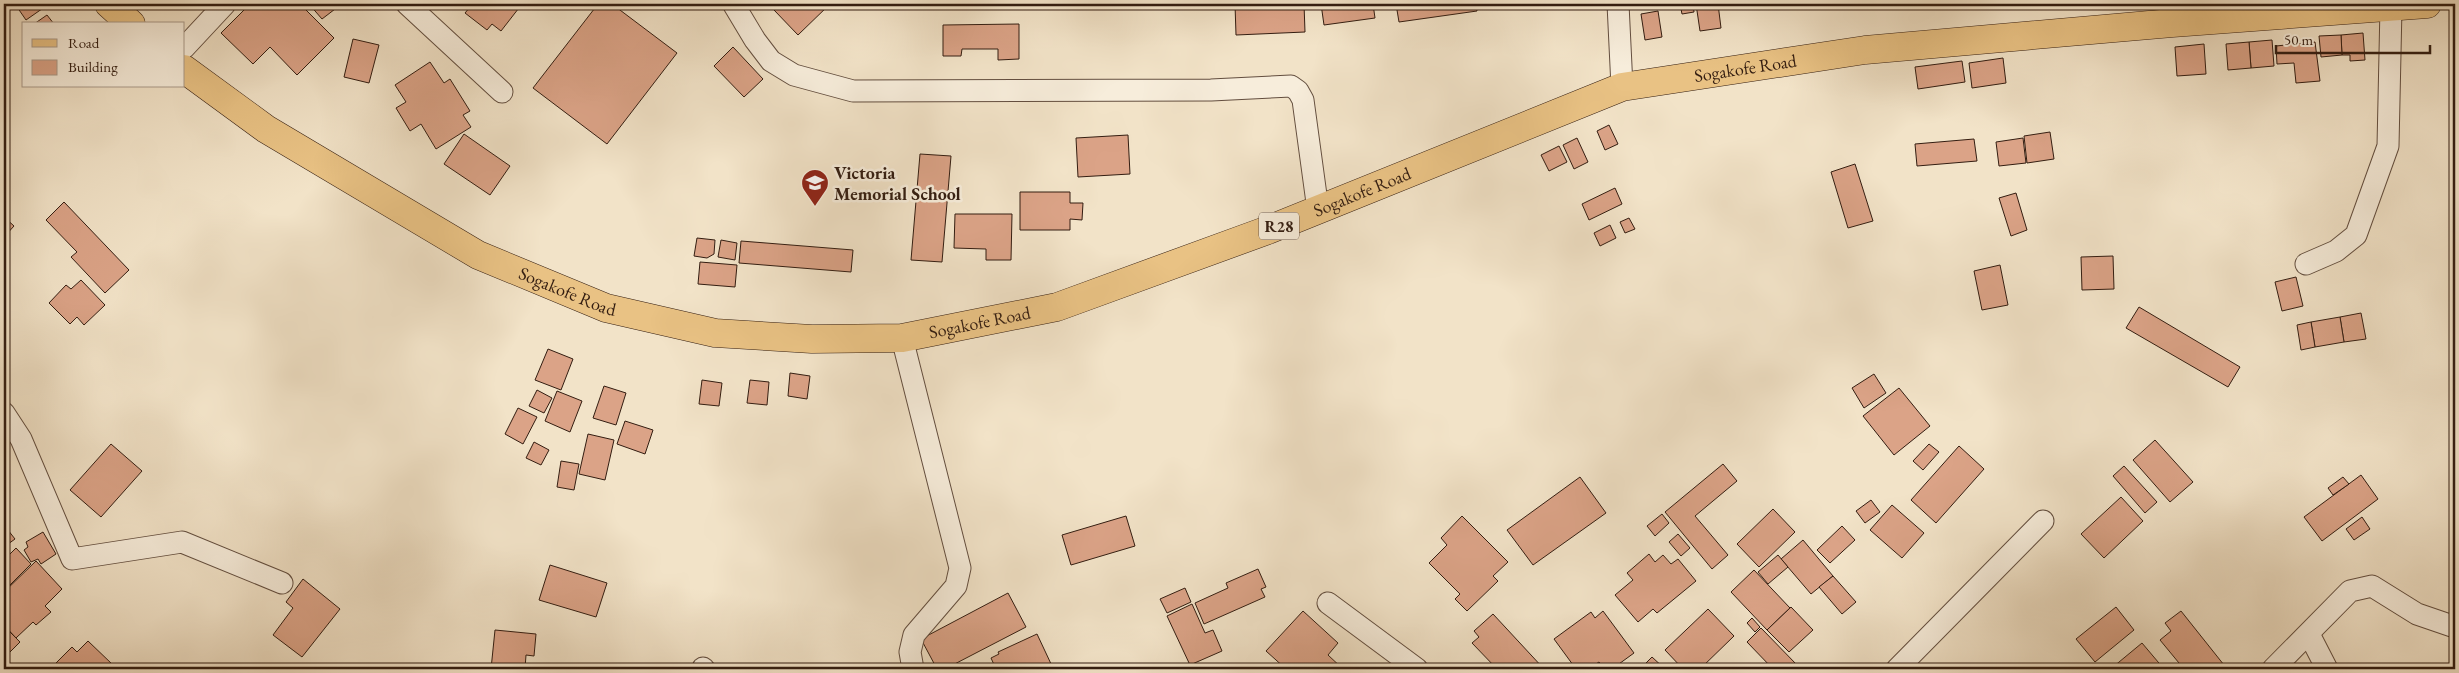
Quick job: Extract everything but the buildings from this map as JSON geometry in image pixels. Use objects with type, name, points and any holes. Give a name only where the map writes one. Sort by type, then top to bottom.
[{"type":"main road","points":[[109,4],[129,22]]},
{"type":"main road","name":"Sogakofe Road","points":[[185,70],[266,129],[478,254],[606,308],[714,333],[812,340],[902,338],[1057,307],[1268,230],[1622,87],[1865,50],[2171,13],[2391,7],[2427,4]]},
{"type":"street","points":[[185,47],[226,4]]},
{"type":"street","points":[[407,4],[502,92]]},
{"type":"street","points":[[734,4],[755,40],[771,61],[794,75],[853,91],[1211,90],[1291,86],[1298,91],[1303,100],[1318,210]]},
{"type":"street","points":[[1618,4],[1622,87]]},
{"type":"street","points":[[2306,264],[2336,251],[2356,235],[2388,146],[2391,7]]},
{"type":"street","points":[[902,338],[960,568],[956,586],[914,636],[910,652],[913,669]]},
{"type":"street","points":[[4,413],[21,439],[72,559],[182,542],[282,583]]},
{"type":"street","points":[[1897,669],[2043,521]]},
{"type":"street","points":[[2273,669],[2350,591],[2372,586],[2417,614],[2455,627]]},
{"type":"street","points":[[1328,603],[1417,669]]},
{"type":"street","points":[[2309,634],[2326,669]]},
{"type":"place","name":"Victoria Memorial School","points":[[815,207]]}]
